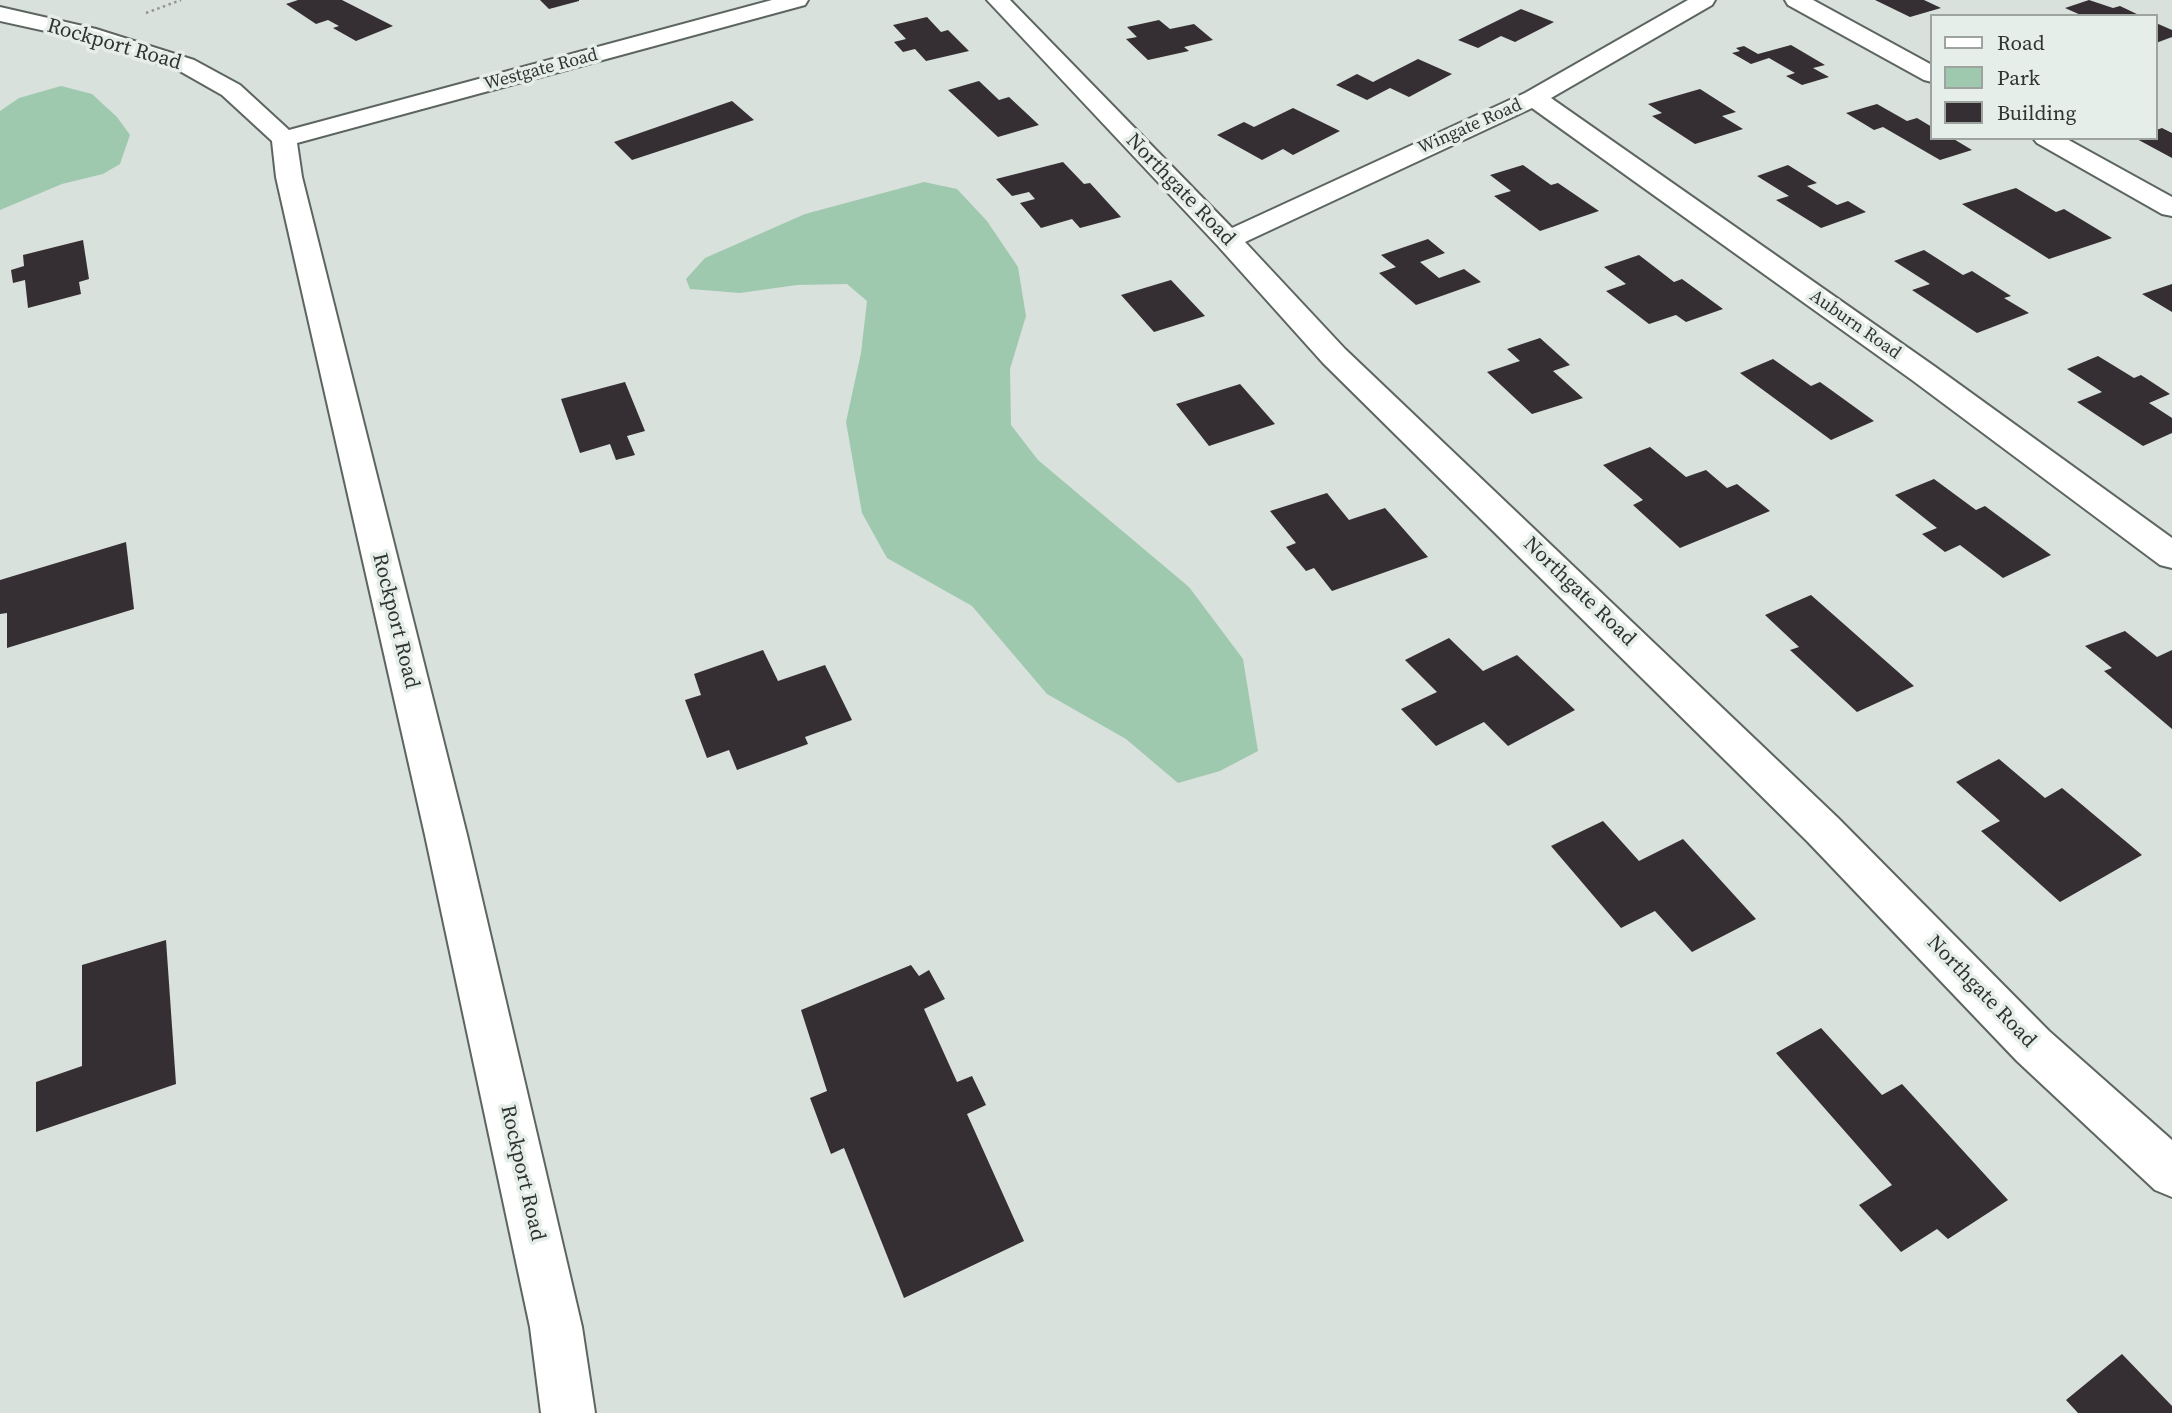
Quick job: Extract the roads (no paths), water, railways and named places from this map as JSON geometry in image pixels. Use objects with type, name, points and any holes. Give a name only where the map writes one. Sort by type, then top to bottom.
[{"type":"street","name":"Westgate Road","points":[[284,139],[797,0]]},
{"type":"street","name":"Northgate Road","points":[[998,0],[1228,240],[1334,356],[1823,830],[2033,1046],[2172,1173]]},
{"type":"street","name":"Wingate Road","points":[[1228,240],[1534,97],[1704,0]]},
{"type":"street","points":[[1796,0],[1930,74]]},
{"type":"street","name":"Rockport Road","points":[[0,14],[88,34],[186,65],[230,90],[284,139],[299,217],[446,835],[550,1300],[568,1413]]},
{"type":"street","name":"Auburn Road","points":[[1534,97],[1923,373],[2172,556]]},
{"type":"street","points":[[2050,140],[2172,208]]}]
